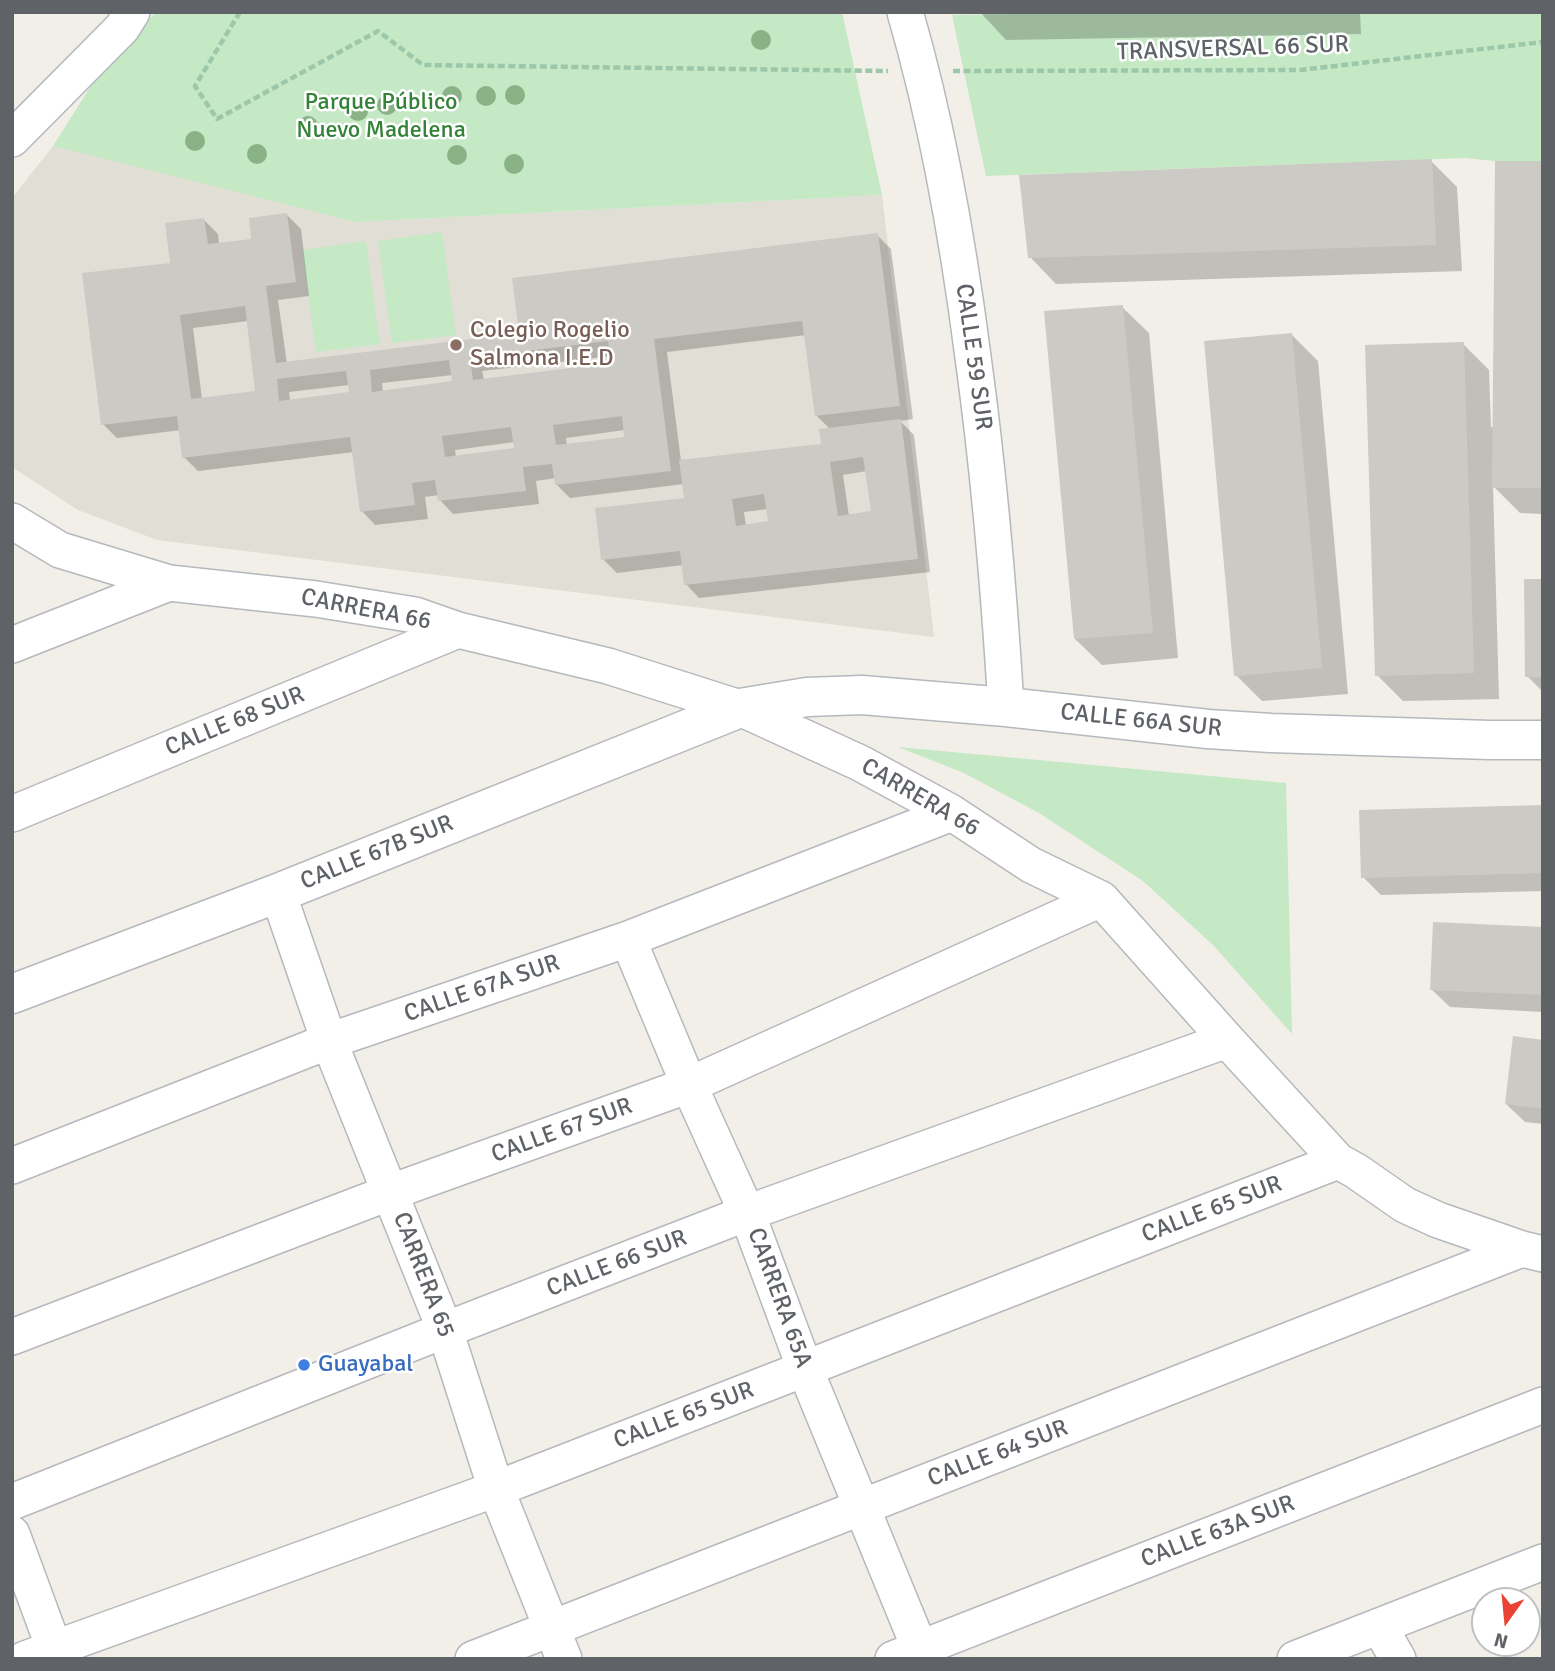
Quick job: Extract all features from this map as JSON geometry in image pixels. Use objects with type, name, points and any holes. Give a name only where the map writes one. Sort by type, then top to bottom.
[{"type":"street","points":[[12,139],[122,28],[132,12]]},
{"type":"street","name":"CALLE 59 SUR","points":[[905,12],[922,72],[943,168],[964,290],[984,433],[1006,707]]},
{"type":"street","points":[[12,520],[60,550],[169,583]]},
{"type":"street","points":[[12,645],[169,583]]},
{"type":"street","name":"CARRERA 66","points":[[169,583],[327,600],[415,615],[458,630],[608,666],[740,708],[860,763],[952,813],[1031,865],[1101,899],[1338,1161],[1405,1205],[1438,1220],[1533,1251]]},
{"type":"street","name":"CALLE 68 SUR","points":[[12,814],[458,630]]},
{"type":"street","name":"CALLE 66A SUR","points":[[740,708],[807,697],[862,695],[1006,707],[1208,729],[1543,740]]},
{"type":"street","name":"CALLE 67B SUR","points":[[12,994],[278,893],[740,708]]},
{"type":"street","name":"CALLE 67A SUR","points":[[12,1166],[329,1041],[628,939],[952,813]]},
{"type":"street","name":"CARRERA 65","points":[[278,893],[329,1041],[445,1330],[496,1489],[558,1644]]},
{"type":"street","name":"CALLE 67 SUR","points":[[12,1337],[391,1192],[689,1085],[1101,899]]},
{"type":"street","name":"CARRERA 65A","points":[[628,939],[689,1085],[747,1213],[805,1369],[862,1507],[912,1655]]},
{"type":"street","name":"CALLE 66 SUR","points":[[12,1502],[747,1213],[1227,1040]]},
{"type":"street","name":"CALLE 65 SUR","points":[[45,1655],[496,1489],[1338,1161]]},
{"type":"street","name":"CALLE 64 SUR","points":[[473,1659],[558,1644],[862,1507],[1533,1251]]},
{"type":"street","name":"CALLE 63A SUR","points":[[912,1655],[1543,1405]]},
{"type":"street","points":[[12,1534],[45,1655]]},
{"type":"street","points":[[1295,1659],[1543,1562]]},
{"type":"street","points":[[1379,1626],[1398,1659]]},
{"type":"path","name":"TRANSVERSAL 66 SUR","points":[[240,12],[195,86],[217,120],[378,31],[423,65],[922,72],[1300,70],[1543,42]]},
{"type":"shaded area","name":"Colegio Rogelio Salmona I.E.D","points":[[53,146],[356,222],[882,195],[934,637],[157,540],[78,510],[12,467],[12,198]]},
{"type":"green space","name":"Parque Público Nuevo Madelena","points":[[156,12],[842,12],[882,195],[356,222],[53,146],[96,78]]},
{"type":"green space","points":[[1114,12],[1543,12],[1543,161],[1465,158],[986,176],[952,15]]},
{"type":"green space","points":[[442,232],[456,335],[392,343],[378,241]]},
{"type":"green space","points":[[366,241],[380,344],[316,352],[302,250]]},
{"type":"green space","points":[[898,747],[1286,783],[1292,1034],[1214,946],[1143,881],[1039,813],[964,773]]},
{"type":"building","points":[[1432,159],[1436,245],[1028,258],[1019,175]]},
{"type":"building","points":[[1495,161],[1543,161],[1543,488],[1492,488]]},
{"type":"building","points":[[287,213],[296,282],[266,286],[276,363],[519,333],[512,278],[878,233],[900,406],[815,416],[802,321],[654,339],[671,471],[555,485],[552,464],[523,467],[526,491],[438,501],[435,480],[412,483],[415,505],[360,512],[350,437],[182,458],[177,416],[101,425],[82,273],[170,263],[165,223],[204,218],[208,244],[251,239],[249,218]],"holes":[[[245,306],[255,391],[191,399],[180,315]],[[608,341],[611,363],[473,380],[470,358]],[[449,360],[452,381],[372,392],[370,370]],[[346,371],[349,392],[279,401],[277,379]],[[622,416],[624,437],[556,445],[553,425]],[[511,427],[514,448],[445,457],[442,436]]]},
{"type":"building","points":[[1123,305],[1153,633],[1074,639],[1044,311]]},
{"type":"building","points":[[1292,333],[1322,668],[1234,676],[1204,341]]},
{"type":"building","points":[[1464,342],[1474,673],[1375,676],[1365,345]]},
{"type":"building","points":[[901,419],[918,559],[684,585],[680,551],[601,560],[595,508],[684,498],[679,460],[821,444],[819,429]],"holes":[[[863,457],[871,511],[838,516],[830,462]],[[764,494],[768,521],[736,526],[732,499]]]},
{"type":"building","points":[[1524,579],[1543,579],[1543,677],[1525,677]]},
{"type":"building","points":[[1543,805],[1543,873],[1361,878],[1359,810]]},
{"type":"building","points":[[1433,922],[1543,927],[1543,995],[1430,990]]},
{"type":"building","points":[[1513,1036],[1543,1040],[1543,1109],[1505,1104]]},
{"type":"place","name":"Colegio Rogelio Salmona I.E.D","points":[[456,345]]},
{"type":"place","name":"Guayabal","points":[[304,1365]]}]
